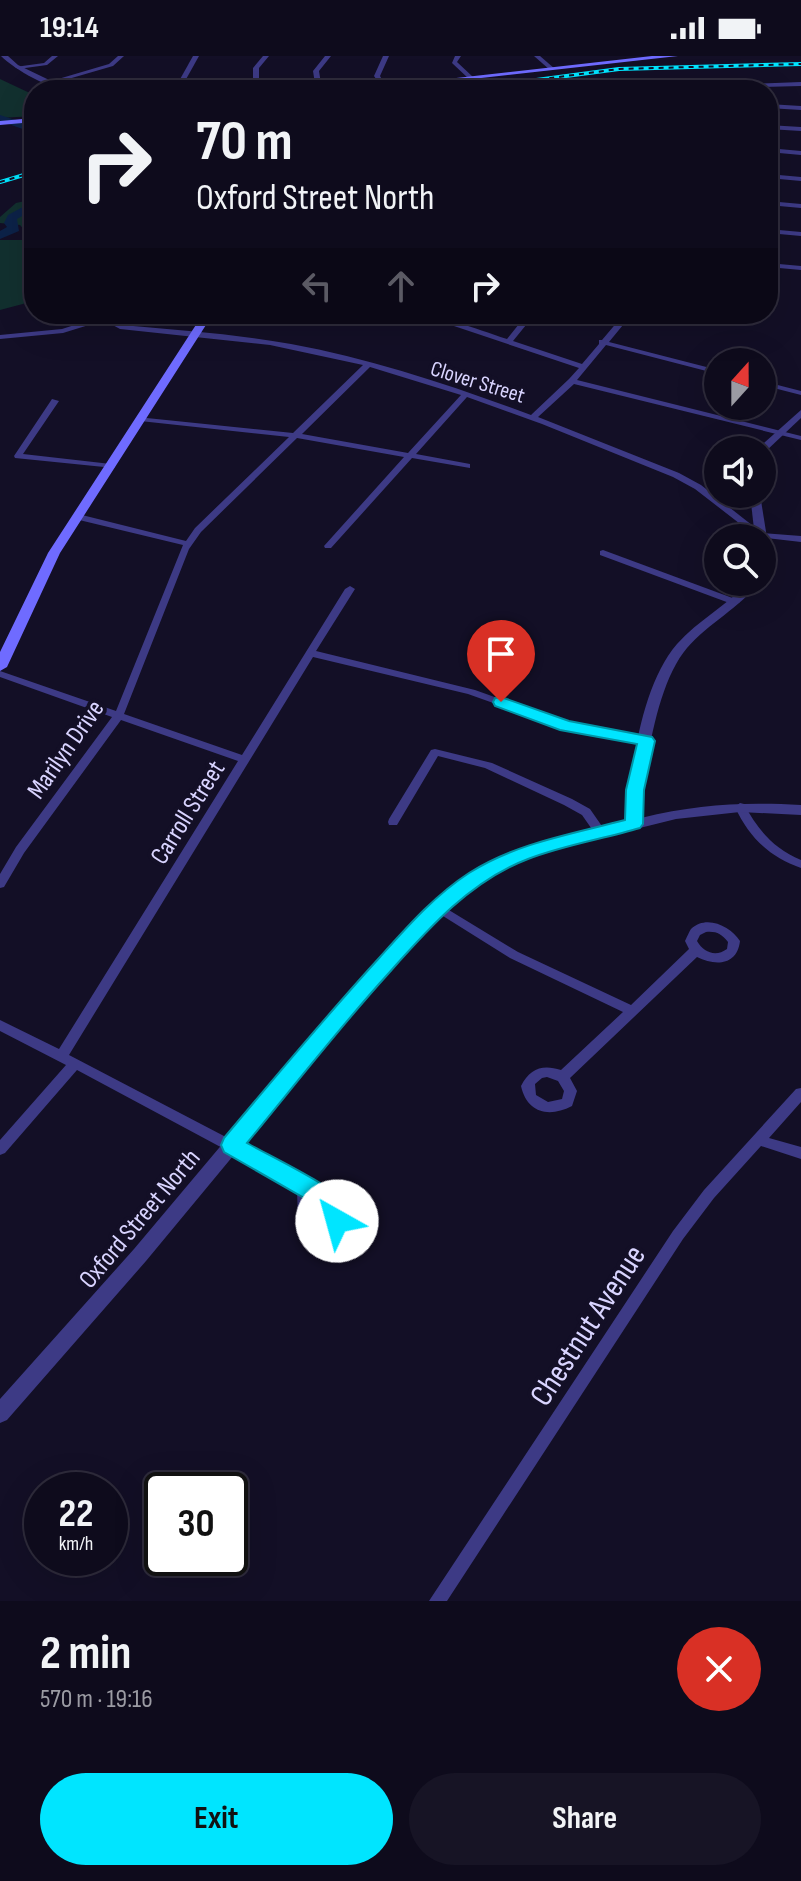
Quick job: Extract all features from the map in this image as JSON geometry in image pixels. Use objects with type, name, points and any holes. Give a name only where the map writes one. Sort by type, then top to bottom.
[{"type":"main road","points":[[456,80],[606,60],[674,56]]},
{"type":"main road","points":[[0,667],[41,579],[202,324]]},
{"type":"street","points":[[4,56],[18,67],[47,80]]},
{"type":"street","points":[[18,67],[45,64],[55,56]]},
{"type":"street","points":[[59,80],[104,68],[121,56]]},
{"type":"street","points":[[183,80],[196,56]]},
{"type":"street","points":[[256,80],[256,68],[266,56]]},
{"type":"street","points":[[317,80],[316,71],[328,56]]},
{"type":"street","points":[[380,80],[377,76],[386,56]]},
{"type":"street","points":[[458,56],[454,62],[471,78]]},
{"type":"street","points":[[537,56],[552,69]]},
{"type":"street","points":[[778,85],[801,84]]},
{"type":"street","points":[[778,107],[801,108]]},
{"type":"street","points":[[778,128],[801,129]]},
{"type":"street","points":[[778,151],[801,153]]},
{"type":"street","points":[[778,177],[801,179]]},
{"type":"street","points":[[778,204],[801,206]]},
{"type":"street","points":[[778,232],[801,234]]},
{"type":"street","points":[[778,266],[801,268]]},
{"type":"street","points":[[0,337],[52,333],[83,324]]},
{"type":"street","points":[[116,324],[120,327]]},
{"type":"street","points":[[461,324],[582,367]]},
{"type":"street","points":[[509,342],[523,324]]},
{"type":"street","points":[[533,417],[572,381],[619,324]]},
{"type":"street","name":"Clover Street","points":[[52,333],[120,327],[310,350],[533,417],[676,475],[698,487],[745,524]]},
{"type":"street","points":[[602,342],[704,368]]},
{"type":"street","name":"Marilyn Drive","points":[[0,884],[20,850],[119,715],[188,544],[210,515],[367,366]]},
{"type":"street","points":[[572,381],[801,438]]},
{"type":"street","points":[[776,387],[801,393]]},
{"type":"street","points":[[328,546],[465,395]]},
{"type":"street","points":[[55,401],[18,456],[111,466]]},
{"type":"street","points":[[777,434],[801,413]]},
{"type":"street","points":[[140,419],[294,436],[467,466]]},
{"type":"street","points":[[78,517],[188,544]]},
{"type":"street","points":[[776,537],[801,539]]},
{"type":"street","points":[[603,553],[735,602]]},
{"type":"street","name":"Carroll Street","points":[[61,1057],[350,589]]},
{"type":"street","points":[[634,824],[635,790],[646,741],[661,685],[673,658],[687,641],[741,596]]},
{"type":"street","points":[[311,653],[471,692],[566,726],[646,741]]},
{"type":"street","points":[[0,674],[245,760]]},
{"type":"street","points":[[393,822],[435,752],[488,765],[568,802],[586,812],[600,832]]},
{"type":"street","points":[[740,807],[749,826],[764,844],[779,855],[801,864]]},
{"type":"street","name":"Oxford Street North","points":[[0,1413],[91,1313],[346,1007],[439,908],[498,865],[543,847],[697,810],[740,807],[801,810]]},
{"type":"street","points":[[439,908],[514,955],[633,1011]]},
{"type":"street","points":[[563,1077],[696,950]]},
{"type":"street","points":[[0,1025],[232,1145],[304,1186]]},
{"type":"street","points":[[0,1149],[75,1064]]},
{"type":"street","name":"Chestnut Avenue","points":[[437,1601],[678,1235],[709,1194],[801,1093]]},
{"type":"street","points":[[758,1140],[801,1153]]},
{"type":"green space","points":[[0,79],[24,90],[24,117],[0,118]]},
{"type":"green space","points":[[24,201],[24,229],[20,225],[0,223],[0,217],[16,203]]},
{"type":"green space","points":[[0,240],[23,240],[24,304],[0,310]]},
{"type":"waterway","points":[[0,118],[24,126]]},
{"type":"waterway","points":[[0,235],[15,228],[10,223],[12,217],[24,210]]},
{"type":"railway","points":[[536,80],[619,69],[801,64]]},
{"type":"railway","points":[[0,182],[24,175]]},
{"type":"route","points":[[337,1221],[336,1207],[331,1202],[232,1145],[391,957],[421,925],[476,878],[521,854],[634,824],[635,790],[646,741],[566,726],[501,702]]}]
